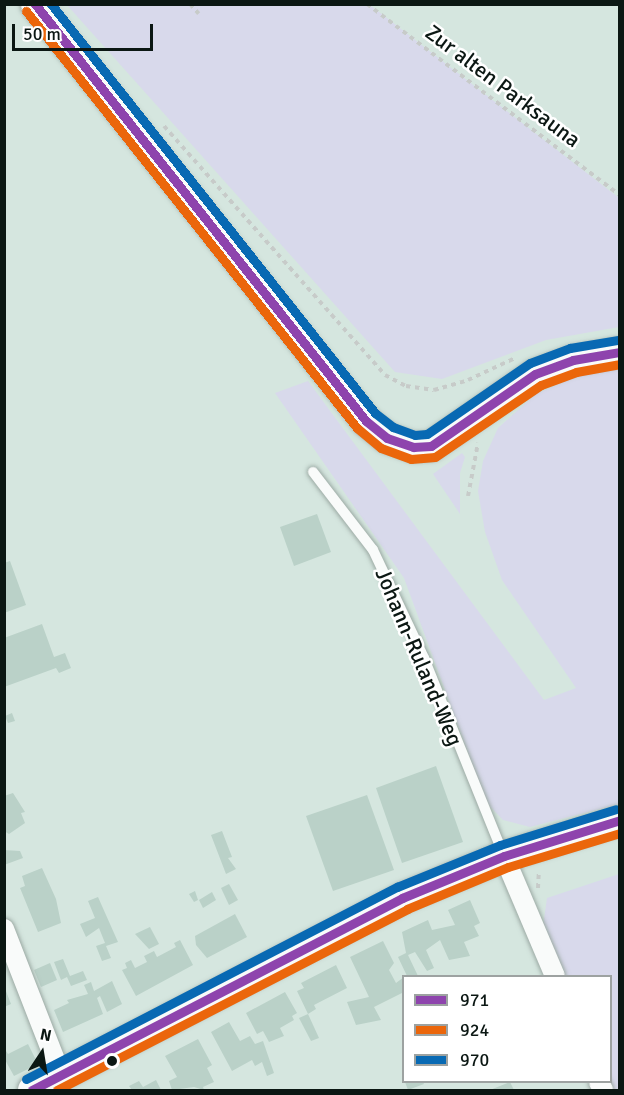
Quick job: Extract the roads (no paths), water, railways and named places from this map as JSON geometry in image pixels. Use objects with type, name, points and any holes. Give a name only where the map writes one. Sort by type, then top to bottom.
[{"type":"main road","points":[[34,4],[379,433],[405,445],[432,446],[535,374],[573,360],[620,352]]},
{"type":"main road","points":[[32,1090],[360,918],[504,856],[620,820]]},
{"type":"street","points":[[504,856],[555,975]]},
{"type":"street","points":[[4,929],[62,1075]]},
{"type":"lane","name":"Johann-Ruland-Weg","points":[[313,472],[373,550],[424,658],[504,856]]}]
